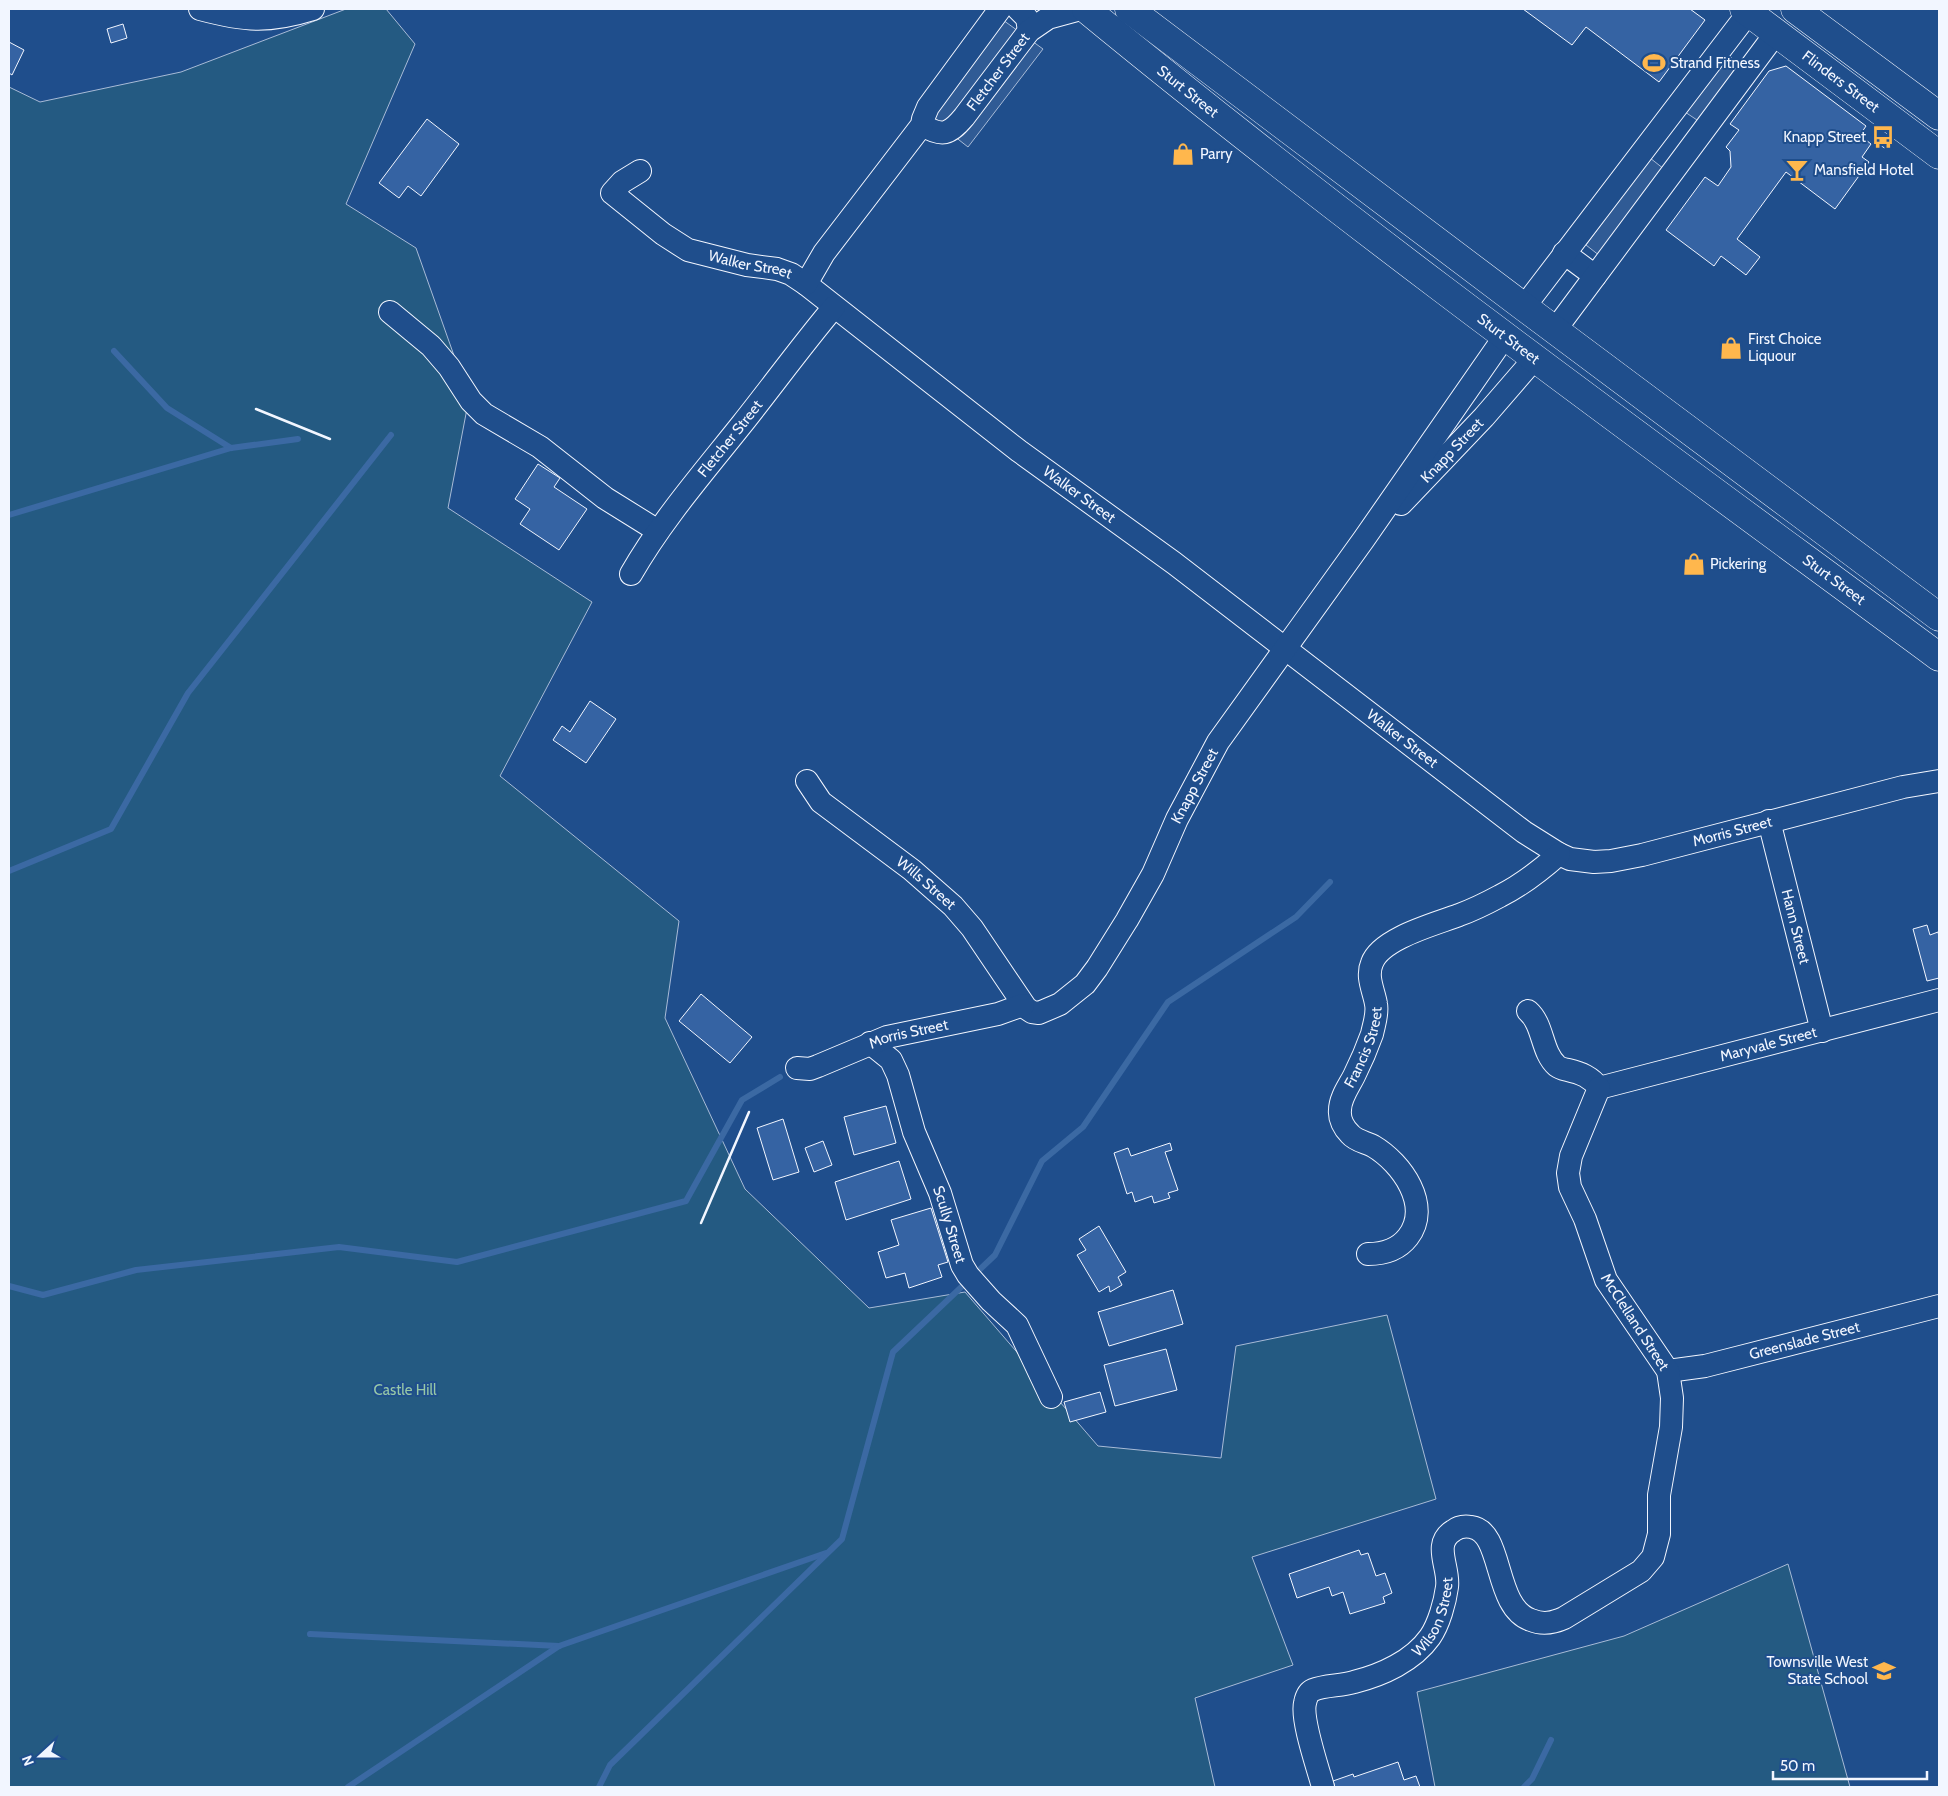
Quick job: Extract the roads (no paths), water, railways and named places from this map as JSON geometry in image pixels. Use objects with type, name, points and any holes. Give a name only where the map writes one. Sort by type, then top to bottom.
[{"type":"main road","name":"Sturt Street","points":[[1086,9],[1310,188],[1505,336],[1939,657]]},
{"type":"main road","name":"Sturt Street","points":[[1130,9],[1524,307],[1939,617]]},
{"type":"main road","points":[[1776,33],[1794,9]]},
{"type":"main road","name":"Flinders Street","points":[[1794,9],[1939,116]]},
{"type":"main road","name":"Flinders Street","points":[[1748,10],[1939,155]]},
{"type":"main road","points":[[1183,88],[1202,64]]},
{"type":"main road","points":[[1505,336],[1524,307]]},
{"type":"main road","points":[[1535,358],[1555,330]]},
{"type":"street","points":[[200,9],[251,19],[275,19],[313,9]]},
{"type":"street","points":[[806,284],[824,254],[922,125],[928,107],[1000,9]]},
{"type":"street","points":[[1018,9],[1027,18],[1029,31]]},
{"type":"street","name":"Fletcher Street","points":[[922,125],[939,133],[944,133],[954,128],[1029,31],[1048,18],[1081,9]]},
{"type":"street","points":[[1524,307],[1748,10]]},
{"type":"street","points":[[1555,330],[1776,33]]},
{"type":"street","name":"Walker Street","points":[[640,171],[622,182],[612,193],[679,245],[702,255],[784,271],[806,284],[1019,451],[1174,563],[1284,650],[1524,832],[1559,854]]},
{"type":"street","points":[[1564,253],[1595,276]]},
{"type":"street","name":"Fletcher Street","points":[[631,574],[658,531],[834,307]]},
{"type":"street","points":[[390,312],[435,350],[471,401],[484,414],[533,442],[612,503],[658,531]]},
{"type":"street","name":"Knapp Street","points":[[1023,1005],[1029,1011],[1039,1013],[1060,1004],[1075,993],[1097,968],[1153,874],[1177,819],[1218,742],[1364,539],[1505,336]]},
{"type":"street","name":"Knapp Street","points":[[1364,539],[1435,470],[1535,358]]},
{"type":"street","points":[[1465,394],[1490,410]]},
{"type":"street","name":"Morris Street","points":[[1903,787],[1939,771]]},
{"type":"street","name":"Wills Street","points":[[807,781],[821,802],[912,870],[953,906],[972,928],[1023,1005]]},
{"type":"street","name":"Morris Street","points":[[1559,854],[1582,861],[1611,861],[1642,855],[1903,787],[1939,781]]},
{"type":"street","name":"Hann Street","points":[[1769,821],[1822,1031]]},
{"type":"street","name":"Francis Street","points":[[1368,1254],[1391,1251],[1404,1241],[1414,1227],[1417,1213],[1415,1196],[1395,1165],[1373,1146],[1353,1137],[1344,1127],[1340,1115],[1342,1099],[1366,1051],[1376,1019],[1376,1004],[1370,973],[1373,960],[1382,950],[1396,940],[1467,912],[1502,895],[1538,872],[1559,854]]},
{"type":"street","name":"Maryvale Street","points":[[1599,1088],[1939,1000]]},
{"type":"street","name":"Morris Street","points":[[797,1068],[810,1069],[887,1037],[998,1014],[1023,1005]]},
{"type":"street","points":[[1528,1011],[1538,1022],[1549,1054],[1556,1065],[1562,1069],[1587,1076],[1599,1088]]},
{"type":"street","points":[[898,1075],[898,1052],[918,1030]]},
{"type":"street","name":"Scully Street","points":[[870,1043],[891,1060],[898,1075],[914,1132],[940,1193],[960,1261],[965,1271],[981,1290],[1017,1325],[1050,1396]]},
{"type":"street","name":"McClelland Street","points":[[1599,1088],[1571,1156],[1568,1173],[1570,1188],[1588,1229],[1606,1280],[1668,1371],[1672,1398],[1671,1427],[1660,1495],[1659,1534],[1653,1557]]},
{"type":"street","name":"Greenslade Street","points":[[1668,1371],[1705,1366],[1939,1306]]},
{"type":"street","name":"Wilson Street","points":[[1323,1787],[1305,1718],[1304,1704],[1307,1697],[1312,1691],[1354,1682],[1375,1675],[1401,1662],[1420,1649],[1432,1634],[1444,1598],[1448,1579],[1442,1549],[1443,1542],[1452,1531],[1465,1526],[1482,1531],[1491,1548],[1507,1594],[1516,1611],[1527,1619],[1544,1623],[1552,1623],[1564,1618],[1641,1571],[1653,1557]]},
{"type":"waterway","points":[[114,351],[167,408],[231,448]]},
{"type":"waterway","points":[[9,871],[111,829],[188,693],[391,435]]},
{"type":"waterway","points":[[9,515],[231,448],[298,439]]},
{"type":"waterway","points":[[599,1787],[610,1765],[842,1539],[893,1352],[995,1255],[1042,1161],[1083,1127],[1168,1002],[1296,917],[1330,882]]},
{"type":"waterway","points":[[9,1286],[43,1295],[136,1270],[339,1247],[457,1262],[686,1201],[742,1100],[780,1077]]},
{"type":"waterway","points":[[348,1787],[559,1646],[826,1553]]},
{"type":"waterway","points":[[310,1634],[559,1646]]},
{"type":"waterway","points":[[1524,1787],[1532,1779],[1551,1740]]},
{"type":"place","name":"Strand Fitness","points":[[1654,63]]},
{"type":"place","name":"Knapp Street","points":[[1883,137]]},
{"type":"place","name":"Parry","points":[[1183,154]]},
{"type":"place","name":"Mansfield Hotel","points":[[1797,170]]},
{"type":"place","name":"First Choice Liquour","points":[[1731,348]]},
{"type":"place","name":"Pickering","points":[[1694,564]]},
{"type":"place","name":"Townsville West State School","points":[[1884,1671]]},
{"type":"park label","name":"Castle Hill","points":[[405,1390]]}]
